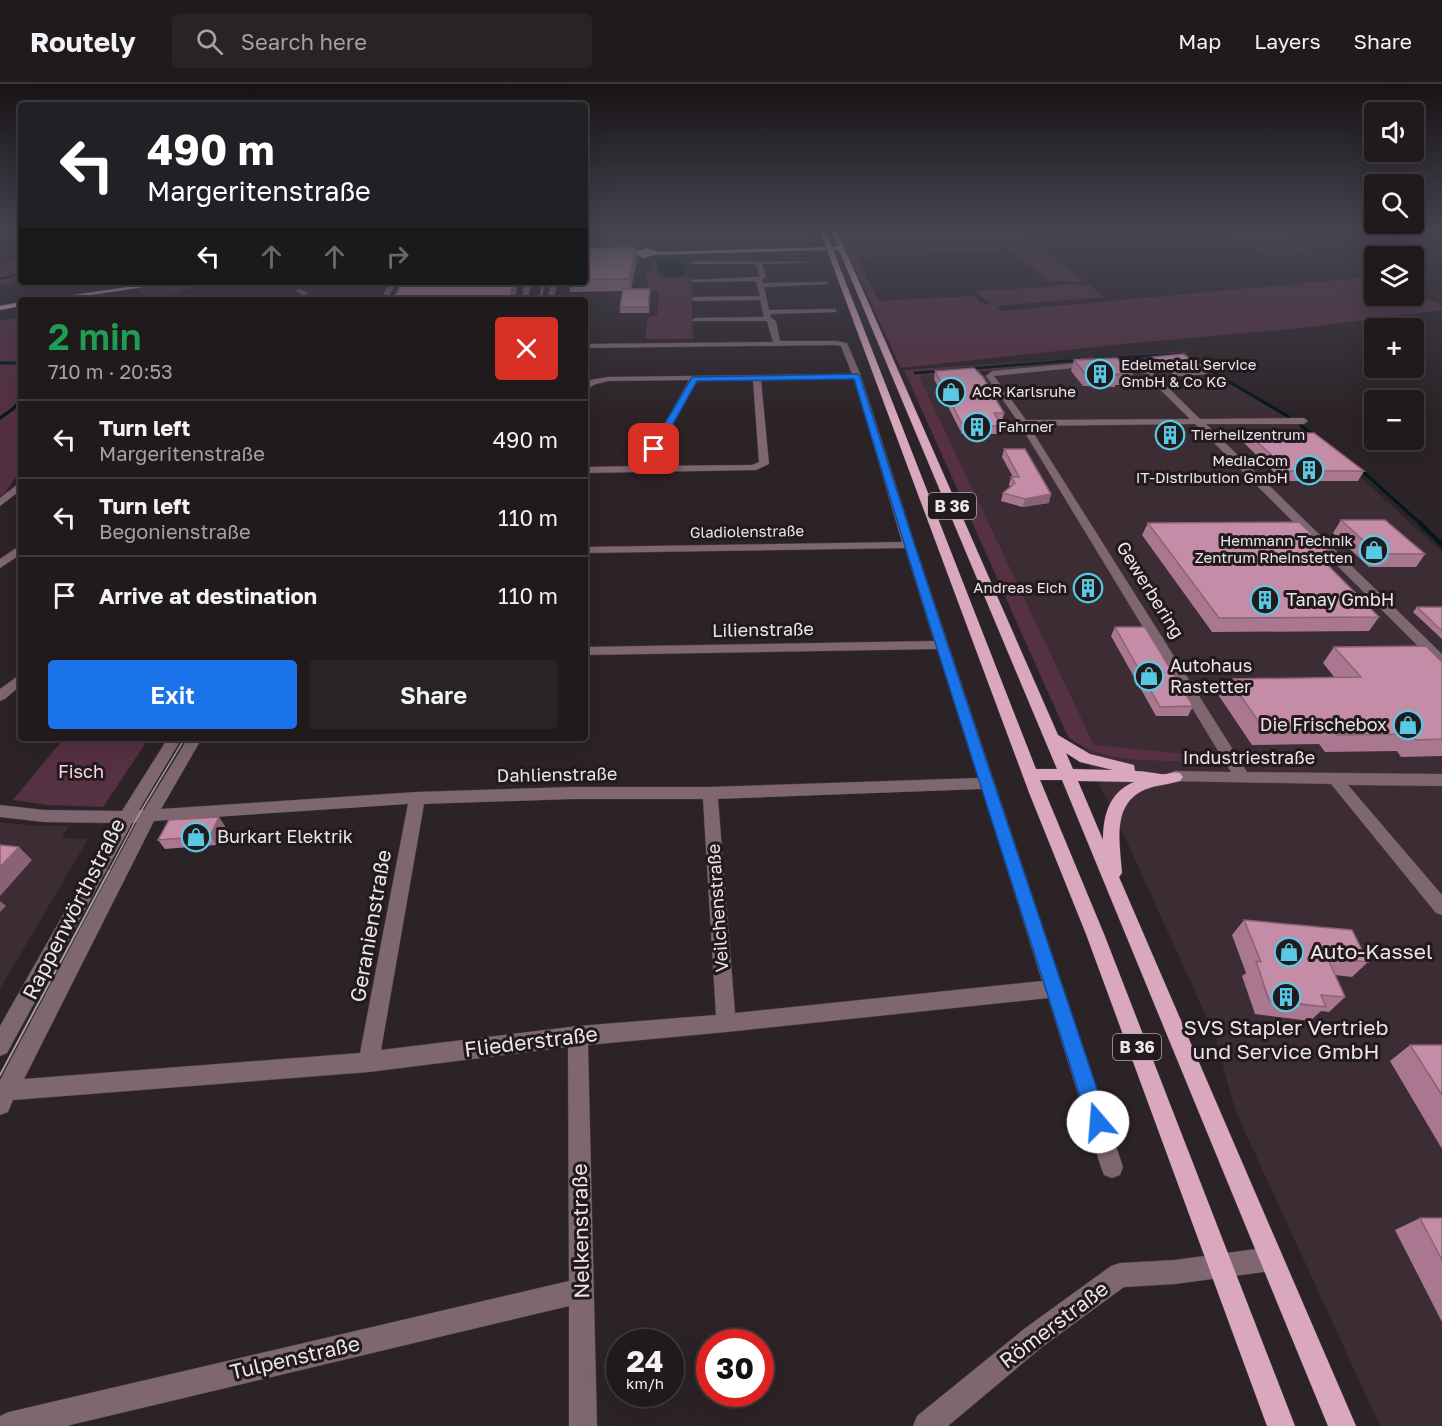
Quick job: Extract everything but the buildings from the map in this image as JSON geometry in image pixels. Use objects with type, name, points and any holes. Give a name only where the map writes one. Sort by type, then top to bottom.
[{"type":"main road","points":[[64,297],[104,292]]},
{"type":"main road","name":"B 36","points":[[849,292],[1281,1426]]},
{"type":"main road","name":"B 36","points":[[852,292],[1052,738],[1342,1426]]},
{"type":"main road","points":[[0,308],[18,305]]},
{"type":"main road","points":[[1052,738],[1085,758],[1175,777]]},
{"type":"main road","name":"Industriestraße","points":[[1031,774],[1175,777]]},
{"type":"main road","points":[[1113,885],[1110,825],[1118,802],[1137,786],[1154,780],[1175,777]]},
{"type":"street","points":[[762,292],[767,316],[772,321],[777,343]]},
{"type":"street","points":[[693,299],[763,298]]},
{"type":"street","points":[[694,320],[835,311]]},
{"type":"street","points":[[588,346],[777,343],[842,344],[845,346],[857,376],[909,545],[1112,1167]]},
{"type":"street","name":"Gewerbering","points":[[1243,778],[1023,423],[990,376],[992,373],[1123,361],[1140,365],[1442,662]]},
{"type":"street","points":[[588,386],[593,382],[608,380],[857,376]]},
{"type":"street","points":[[588,470],[753,468],[764,464],[757,378]]},
{"type":"street","points":[[644,469],[694,379]]},
{"type":"street","points":[[1023,423],[1304,421]]},
{"type":"street","points":[[0,503],[18,488]]},
{"type":"street","name":"Gladiolenstraße","points":[[588,550],[909,545]]},
{"type":"street","points":[[0,565],[18,550]]},
{"type":"street","name":"Lilienstraße","points":[[588,651],[942,645]]},
{"type":"street","points":[[0,696],[18,681]]},
{"type":"street","name":"Rappenwörthstraße","points":[[0,1046],[127,817],[173,741]]},
{"type":"street","name":"Rappenwörthstraße","points":[[2,1096],[149,815],[193,741]]},
{"type":"street","name":"Industriestraße","points":[[1175,777],[1335,779],[1442,908]]},
{"type":"street","points":[[1335,779],[1442,780]]},
{"type":"street","name":"Dahlienstraße","points":[[0,811],[44,816],[127,817],[417,798],[572,793],[710,793],[988,783]]},
{"type":"street","name":"Veilchenstraße","points":[[710,793],[726,1023]]},
{"type":"street","name":"Geranienstraße","points":[[369,1062],[417,798]]},
{"type":"street","name":"Fliederstraße","points":[[2,1096],[369,1062],[578,1035],[726,1023],[1055,988]]},
{"type":"street","name":"Nelkenstraße","points":[[578,1035],[583,1426]]},
{"type":"street","name":"Römerstraße","points":[[927,1426],[1033,1338],[1120,1275],[1220,1268],[1271,1259]]},
{"type":"street","name":"Tulpenstraße","points":[[9,1426],[582,1290]]},
{"type":"shaded area","points":[[1187,355],[1288,418],[1340,458],[1442,552],[1442,1426],[1380,1426],[1235,1110],[1215,1036],[1119,824],[1081,748],[1094,745],[919,376],[980,371],[983,375],[1146,363],[1142,358]]},
{"type":"shaded area","points":[[0,822],[34,826],[69,826],[62,838],[88,839],[0,989]]},
{"type":"green space","points":[[140,292],[180,292],[171,297],[145,296]]},
{"type":"green space","points":[[659,292],[691,292],[693,339],[645,339],[648,317],[657,316]]},
{"type":"green space","points":[[866,292],[874,292],[879,301],[974,296],[981,303],[993,305],[975,292],[1098,292],[1105,297],[996,306],[1002,311],[1212,292],[1364,292],[1364,306],[1424,306],[1424,298],[1442,305],[1442,310],[1364,318],[1364,320],[1301,328],[901,368]]},
{"type":"green space","points":[[18,317],[18,474],[5,493],[0,496],[0,320]]},
{"type":"green space","points":[[1188,351],[1186,355],[919,376],[1094,745],[1195,755],[1197,762],[1130,759],[1097,752],[1068,737],[904,370]]},
{"type":"green space","name":"Fisch","points":[[62,741],[147,741],[103,807],[48,805],[13,800]]},
{"type":"waterway","points":[[1094,359],[1182,354]]},
{"type":"waterway","points":[[1187,357],[1289,417]]},
{"type":"waterway","points":[[915,373],[1079,360]]},
{"type":"waterway","points":[[0,363],[18,363]]},
{"type":"waterway","points":[[0,418],[18,403]]},
{"type":"waterway","points":[[1301,426],[1316,437]]},
{"type":"waterway","points":[[1360,469],[1422,525]]},
{"type":"waterway","points":[[1422,525],[1442,545]]},
{"type":"tram line","points":[[541,297],[542,292]]},
{"type":"tram line","points":[[108,873],[138,816],[183,741]]},
{"type":"tram line","points":[[0,1075],[109,871]]},
{"type":"place","name":"Edelmetall Service GmbH & Co KG","points":[[1100,374]]},
{"type":"place","name":"ACR Karlsruhe","points":[[951,392]]},
{"type":"place","name":"Fahrner","points":[[977,427]]},
{"type":"place","name":"Tierheilzentrum","points":[[1170,435]]},
{"type":"place","name":"MediaCom IT-Distribution GmbH","points":[[1309,470]]},
{"type":"place","name":"Hemmann Technik Zentrum Rheinstetten","points":[[1374,550]]},
{"type":"place","name":"Andreas Eich","points":[[1088,588]]},
{"type":"place","name":"Tanay GmbH","points":[[1265,600]]},
{"type":"place","name":"Autohaus Rastetter","points":[[1149,676]]},
{"type":"place","name":"Die Frischebox","points":[[1408,725]]},
{"type":"place","name":"Burkart Elektrik","points":[[196,837]]},
{"type":"place","name":"Auto-Kassel","points":[[1289,952]]},
{"type":"place","name":"SVS Stapler Vertrieb und Service GmbH","points":[[1286,997]]},
{"type":"route","points":[[654,449],[694,379],[857,376],[909,545],[1098,1122]]}]
